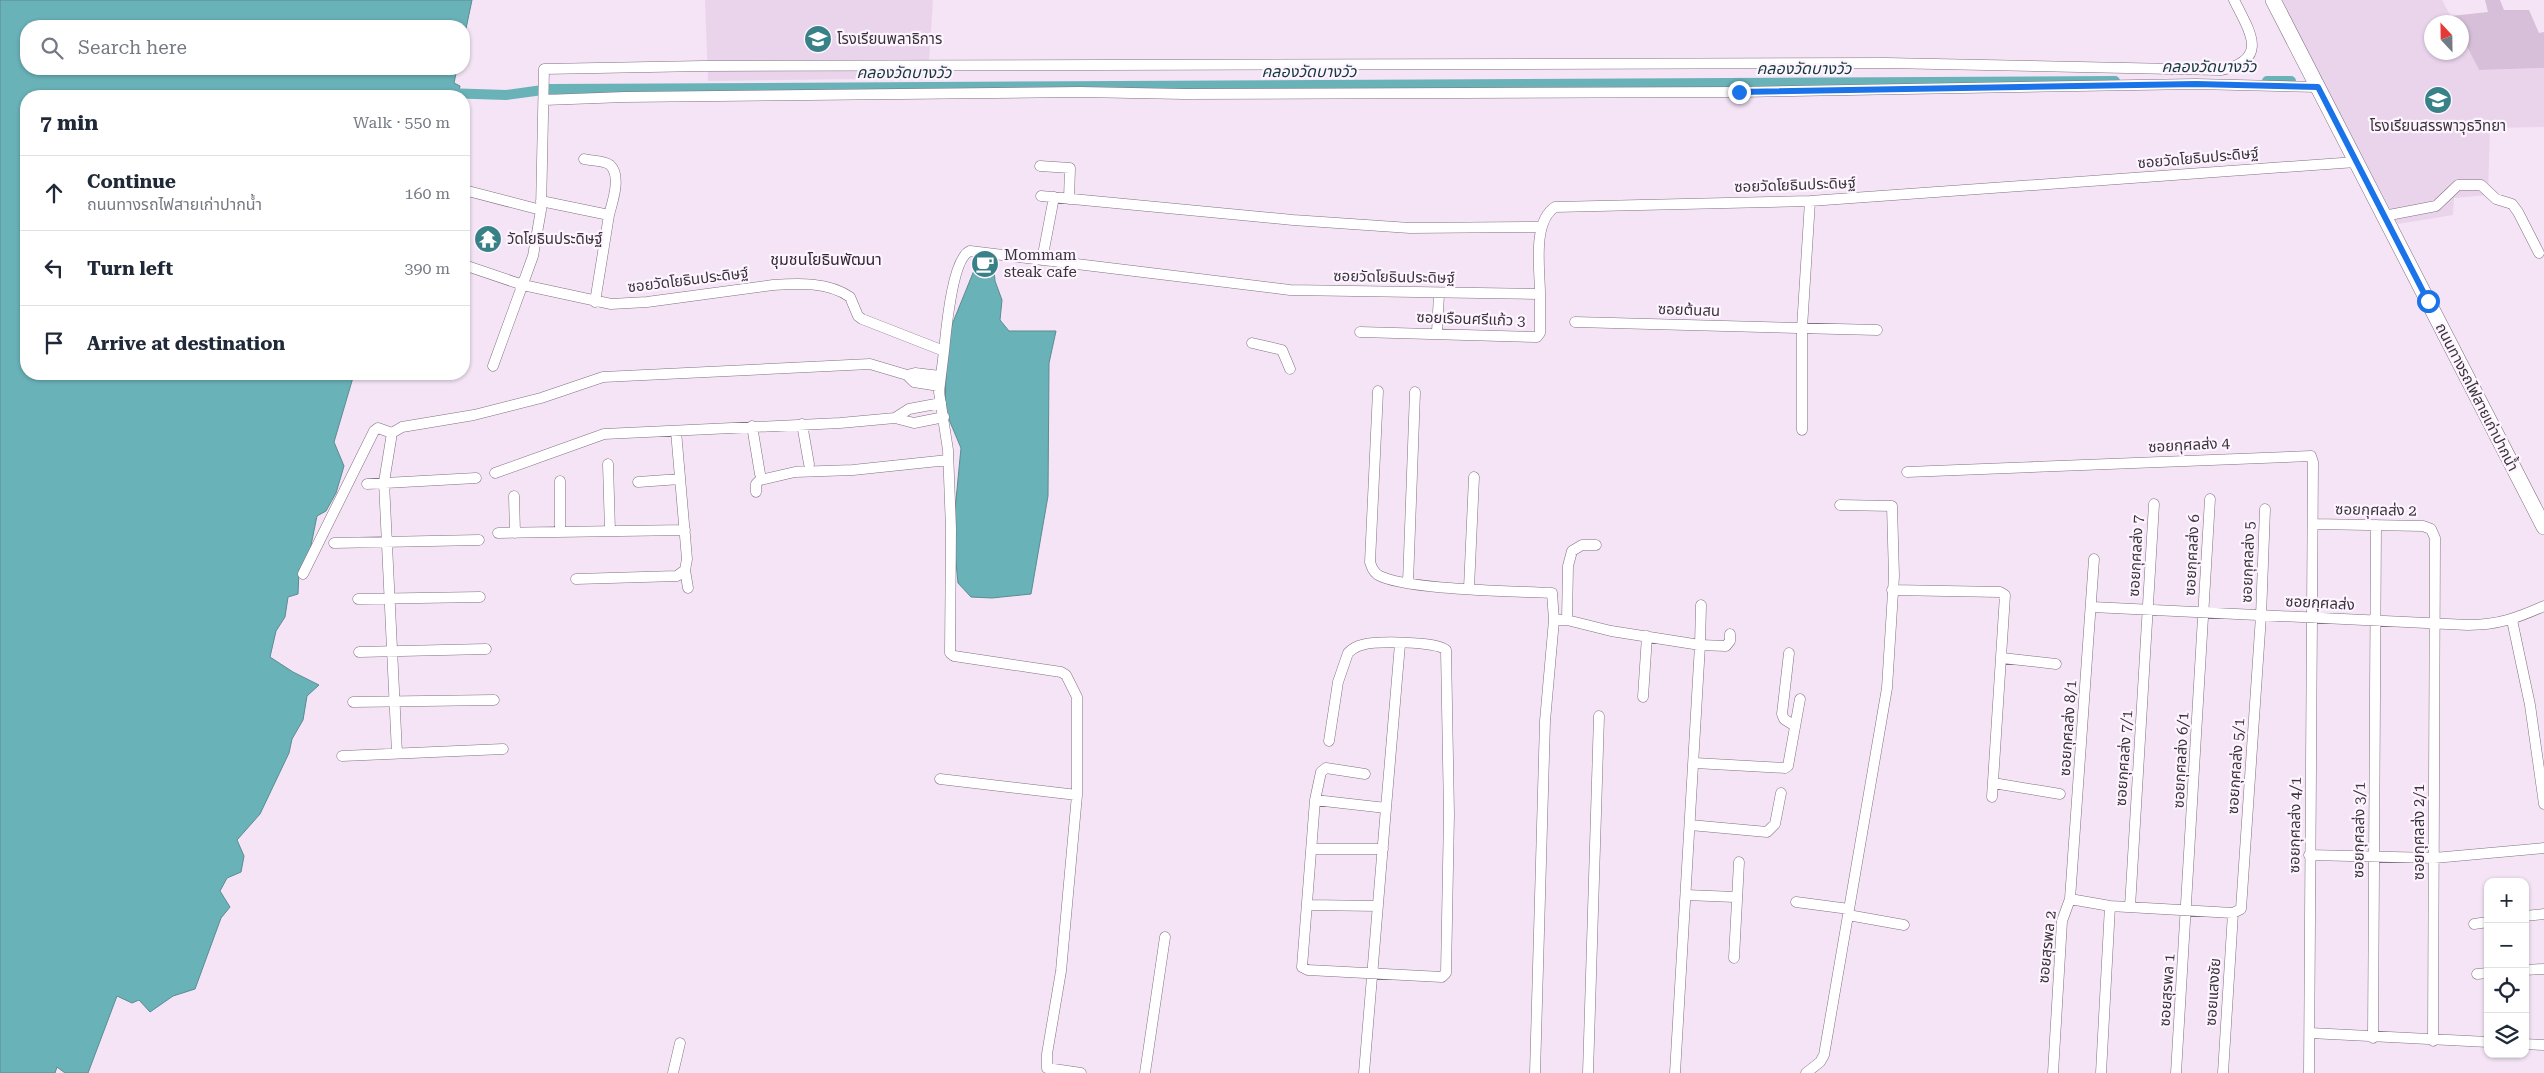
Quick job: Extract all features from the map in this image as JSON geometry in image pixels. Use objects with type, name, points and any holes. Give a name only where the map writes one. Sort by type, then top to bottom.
[{"type":"main road","name":"ถนนทางรถไฟสายเก่าปากน้ำ","points":[[2273,0],[2544,527]]},
{"type":"street","points":[[493,366],[532,256],[541,206],[544,69],[702,66],[1886,63],[2221,70],[2238,67],[2249,59],[2253,47],[2250,31],[2234,0]]},
{"type":"street","points":[[544,96],[625,97],[1080,92],[1184,94],[1719,92],[2196,84],[2318,87]]},
{"type":"street","points":[[584,159],[610,165],[613,169],[615,185],[594,302]]},
{"type":"street","name":"ซอยวัดโยธินประดิษฐ์","points":[[1540,228],[1548,212],[1559,206],[1810,201],[2356,162]]},
{"type":"street","points":[[1040,166],[1070,168],[1069,199]]},
{"type":"street","points":[[2384,216],[2436,206],[2458,185],[2481,185],[2496,200],[2512,204],[2539,253]]},
{"type":"street","points":[[470,191],[541,206],[609,215]]},
{"type":"street","points":[[1041,196],[1410,228],[1540,228],[1540,294]]},
{"type":"street","points":[[1042,260],[1054,197]]},
{"type":"street","points":[[1802,430],[1802,328],[1810,201]]},
{"type":"street","name":"ซอยวัดโยธินประดิษฐ์","points":[[470,267],[523,285],[594,302],[611,304],[647,302],[791,283],[826,287],[850,297],[858,316],[862,319],[944,351],[949,306],[965,254],[970,251],[1290,290],[1439,294],[1540,294]]},
{"type":"street","points":[[1437,332],[1439,294]]},
{"type":"street","name":"ซอยเรือนศรีแก้ว 3","points":[[1360,332],[1437,332],[1538,336],[1540,294]]},
{"type":"street","name":"ซอยต้นสน","points":[[1575,322],[1878,330]]},
{"type":"street","points":[[1252,343],[1282,350],[1290,368]]},
{"type":"street","points":[[944,351],[940,381],[948,460],[951,529],[950,653],[954,656],[1058,671],[1066,675],[1077,697],[1077,795],[1061,971],[1047,1054],[1047,1068],[1081,1073]]},
{"type":"street","points":[[397,753],[384,482],[392,433],[402,427],[474,415],[603,377],[870,364],[907,375],[914,382],[940,381]]},
{"type":"street","points":[[1378,391],[1370,562],[1374,571],[1380,576],[1408,583],[1552,593],[1554,620],[1545,721],[1535,1073]]},
{"type":"street","points":[[1408,583],[1415,392]]},
{"type":"street","points":[[895,418],[908,409],[941,403]]},
{"type":"street","points":[[495,473],[604,434],[895,418],[914,423],[944,418]]},
{"type":"street","points":[[802,424],[809,464]]},
{"type":"street","points":[[752,426],[760,474]]},
{"type":"street","points":[[303,574],[374,431],[378,428],[392,433]]},
{"type":"street","points":[[676,431],[687,559],[685,570],[688,588]]},
{"type":"street","name":"ซอยกุศลส่ง 4","points":[[1907,472],[2309,455],[2313,462],[2313,617]]},
{"type":"street","points":[[756,492],[756,484],[760,480],[795,472],[853,470],[948,460]]},
{"type":"street","points":[[608,464],[610,531]]},
{"type":"street","points":[[1469,588],[1474,477]]},
{"type":"street","points":[[367,484],[476,478]]},
{"type":"street","points":[[638,482],[680,479]]},
{"type":"street","points":[[560,480],[560,532]]},
{"type":"street","points":[[514,496],[515,533]]},
{"type":"street","name":"ซอยกุศลส่ง 6","points":[[2204,613],[2210,500]]},
{"type":"street","name":"ซอยกุศลส่ง 7","points":[[2149,610],[2154,504]]},
{"type":"street","points":[[1806,1073],[1820,1062],[1824,1055],[1884,707],[1891,649],[1894,576],[1892,506],[1840,505]]},
{"type":"street","name":"ซอยกุศลส่ง 5","points":[[2261,616],[2264,509]]},
{"type":"street","name":"ซอยกุศลส่ง 2","points":[[2314,524],[2423,526],[2431,529],[2435,538],[2435,624]]},
{"type":"street","name":"ซอยกุศลส่ง 3/1","points":[[2373,1038],[2376,526]]},
{"type":"street","points":[[498,533],[685,530]]},
{"type":"street","points":[[334,543],[387,540],[479,540]]},
{"type":"street","points":[[1567,620],[1568,566],[1572,552],[1582,546],[1596,546]]},
{"type":"street","name":"ซอยกุศลส่ง 8/1","points":[[2070,899],[2094,559]]},
{"type":"street","points":[[576,579],[677,576],[685,570]]},
{"type":"street","points":[[1892,590],[2003,593],[2006,599],[1992,797]]},
{"type":"street","points":[[358,599],[480,597]]},
{"type":"street","points":[[1675,1073],[1695,763],[1701,605]]},
{"type":"street","name":"ซอยกุศลส่ง","points":[[2092,607],[2435,624],[2491,625],[2512,620],[2544,606]]},
{"type":"street","name":"ซอยกุศลส่ง 7/1","points":[[2130,907],[2149,610]]},
{"type":"street","name":"ซอยกุศลส่ง 6/1","points":[[2187,909],[2204,613]]},
{"type":"street","name":"ซอยกุศลส่ง 5/1","points":[[2233,913],[2241,909],[2243,904],[2261,616]]},
{"type":"street","name":"ซอยกุศลส่ง 4/1","points":[[2309,1073],[2309,855],[2313,617]]},
{"type":"street","points":[[1554,620],[1567,620],[1700,645],[1726,646],[1730,641],[1730,634]]},
{"type":"street","points":[[2512,620],[2530,705],[2544,804]]},
{"type":"street","name":"ซอยกุศลส่ง 2/1","points":[[2433,1041],[2435,624]]},
{"type":"street","points":[[1643,697],[1647,636]]},
{"type":"street","points":[[1329,741],[1338,682],[1348,652],[1364,644],[1400,644],[1439,645],[1448,653],[1446,973],[1437,977],[1303,968],[1315,800],[1321,772],[1325,769],[1364,774]]},
{"type":"street","points":[[1364,1073],[1400,644]]},
{"type":"street","points":[[359,652],[486,649]]},
{"type":"street","points":[[1789,652],[1782,714],[1784,719],[1795,726]]},
{"type":"street","points":[[2002,658],[2056,664]]},
{"type":"street","points":[[1695,763],[1785,768],[1788,766],[1800,699]]},
{"type":"street","points":[[353,702],[494,700]]},
{"type":"street","points":[[1588,1073],[1600,716]]},
{"type":"street","points":[[342,756],[503,749]]},
{"type":"street","points":[[940,779],[1077,795]]},
{"type":"street","points":[[1994,783],[2060,794]]},
{"type":"street","points":[[1690,825],[1767,832],[1775,824],[1781,793]]},
{"type":"street","points":[[1315,800],[1386,808]]},
{"type":"street","points":[[2309,855],[2434,858],[2544,848]]},
{"type":"street","points":[[1312,850],[1383,849]]},
{"type":"street","points":[[1734,958],[1735,897],[1739,862]]},
{"type":"street","points":[[1686,895],[1735,897]]},
{"type":"street","name":"ซอยสุรพล 2","points":[[2053,1073],[2062,921],[2070,899],[2110,906],[2233,913]]},
{"type":"street","points":[[1796,902],[1904,925]]},
{"type":"street","points":[[1308,905],[1378,906]]},
{"type":"street","points":[[2101,1073],[2110,906]]},
{"type":"street","name":"ซอยสุรพล 1","points":[[2176,1073],[2187,909]]},
{"type":"street","name":"ซอยแสงชัย","points":[[2223,1073],[2233,913]]},
{"type":"street","points":[[2529,916],[2544,914]]},
{"type":"street","points":[[2474,924],[2484,923]]},
{"type":"street","points":[[1145,1073],[1165,937]]},
{"type":"street","points":[[2529,970],[2544,969]]},
{"type":"street","points":[[2310,1033],[2373,1038],[2484,1042]]},
{"type":"street","points":[[674,1073],[680,1043]]},
{"type":"street","points":[[2529,1044],[2544,1045]]},
{"type":"shaded area","name":"โรงเรียนพลาธิการ","points":[[705,0],[933,0],[928,78],[708,81]]},
{"type":"shaded area","name":"โรงเรียนสรรพาวุธวิทยา","points":[[2280,0],[2442,0],[2450,15],[2424,15],[2424,60],[2469,60],[2469,51],[2479,70],[2544,68],[2544,127],[2490,128],[2488,195],[2454,198],[2453,215],[2398,224]]},
{"type":"shaded area","points":[[2485,0],[2500,0],[2504,10],[2529,10],[2539,33],[2544,32],[2544,68],[2479,70],[2469,51],[2469,15],[2460,15],[2488,12]]},
{"type":"water","points":[[0,0],[472,0],[468,20],[20,20],[20,75],[456,75],[454,83],[460,86],[459,90],[20,90],[20,380],[352,380],[334,442],[344,466],[336,493],[326,511],[317,516],[309,555],[299,570],[298,594],[288,597],[285,617],[276,631],[270,657],[293,672],[319,685],[307,696],[303,720],[292,739],[289,753],[260,814],[237,840],[244,856],[241,872],[227,878],[220,891],[230,907],[221,918],[195,989],[173,996],[150,1012],[139,1000],[132,1003],[117,996],[88,1073],[65,1073],[57,1067],[55,1073],[0,1073]]},
{"type":"water","points":[[977,263],[994,270],[995,281],[1002,300],[1000,320],[1009,331],[1056,331],[1049,363],[1048,496],[1031,594],[992,598],[971,597],[958,583],[953,531],[961,448],[945,410],[947,337]]},
{"type":"waterway","name":"คลองวัดบางวัว","points":[[470,94],[506,95],[550,89],[2115,81]]},
{"type":"waterway","name":"คลองวัดบางวัว","points":[[2267,81],[2291,81]]},
{"type":"place","name":"โรงเรียนพลาธิการ","points":[[818,39]]},
{"type":"place","name":"โรงเรียนสรรพาวุธวิทยา","points":[[2438,100]]},
{"type":"place","name":"วัดโยธินประดิษฐ์","points":[[488,239]]},
{"type":"place","name":"Mommam steak cafe","points":[[985,264]]},
{"type":"district","name":"ชุมชนโยธินพัฒนา","points":[[826,259]]},
{"type":"route","points":[[1739,92],[2056,88],[2196,84],[2302,85],[2318,87],[2428,301]]}]
